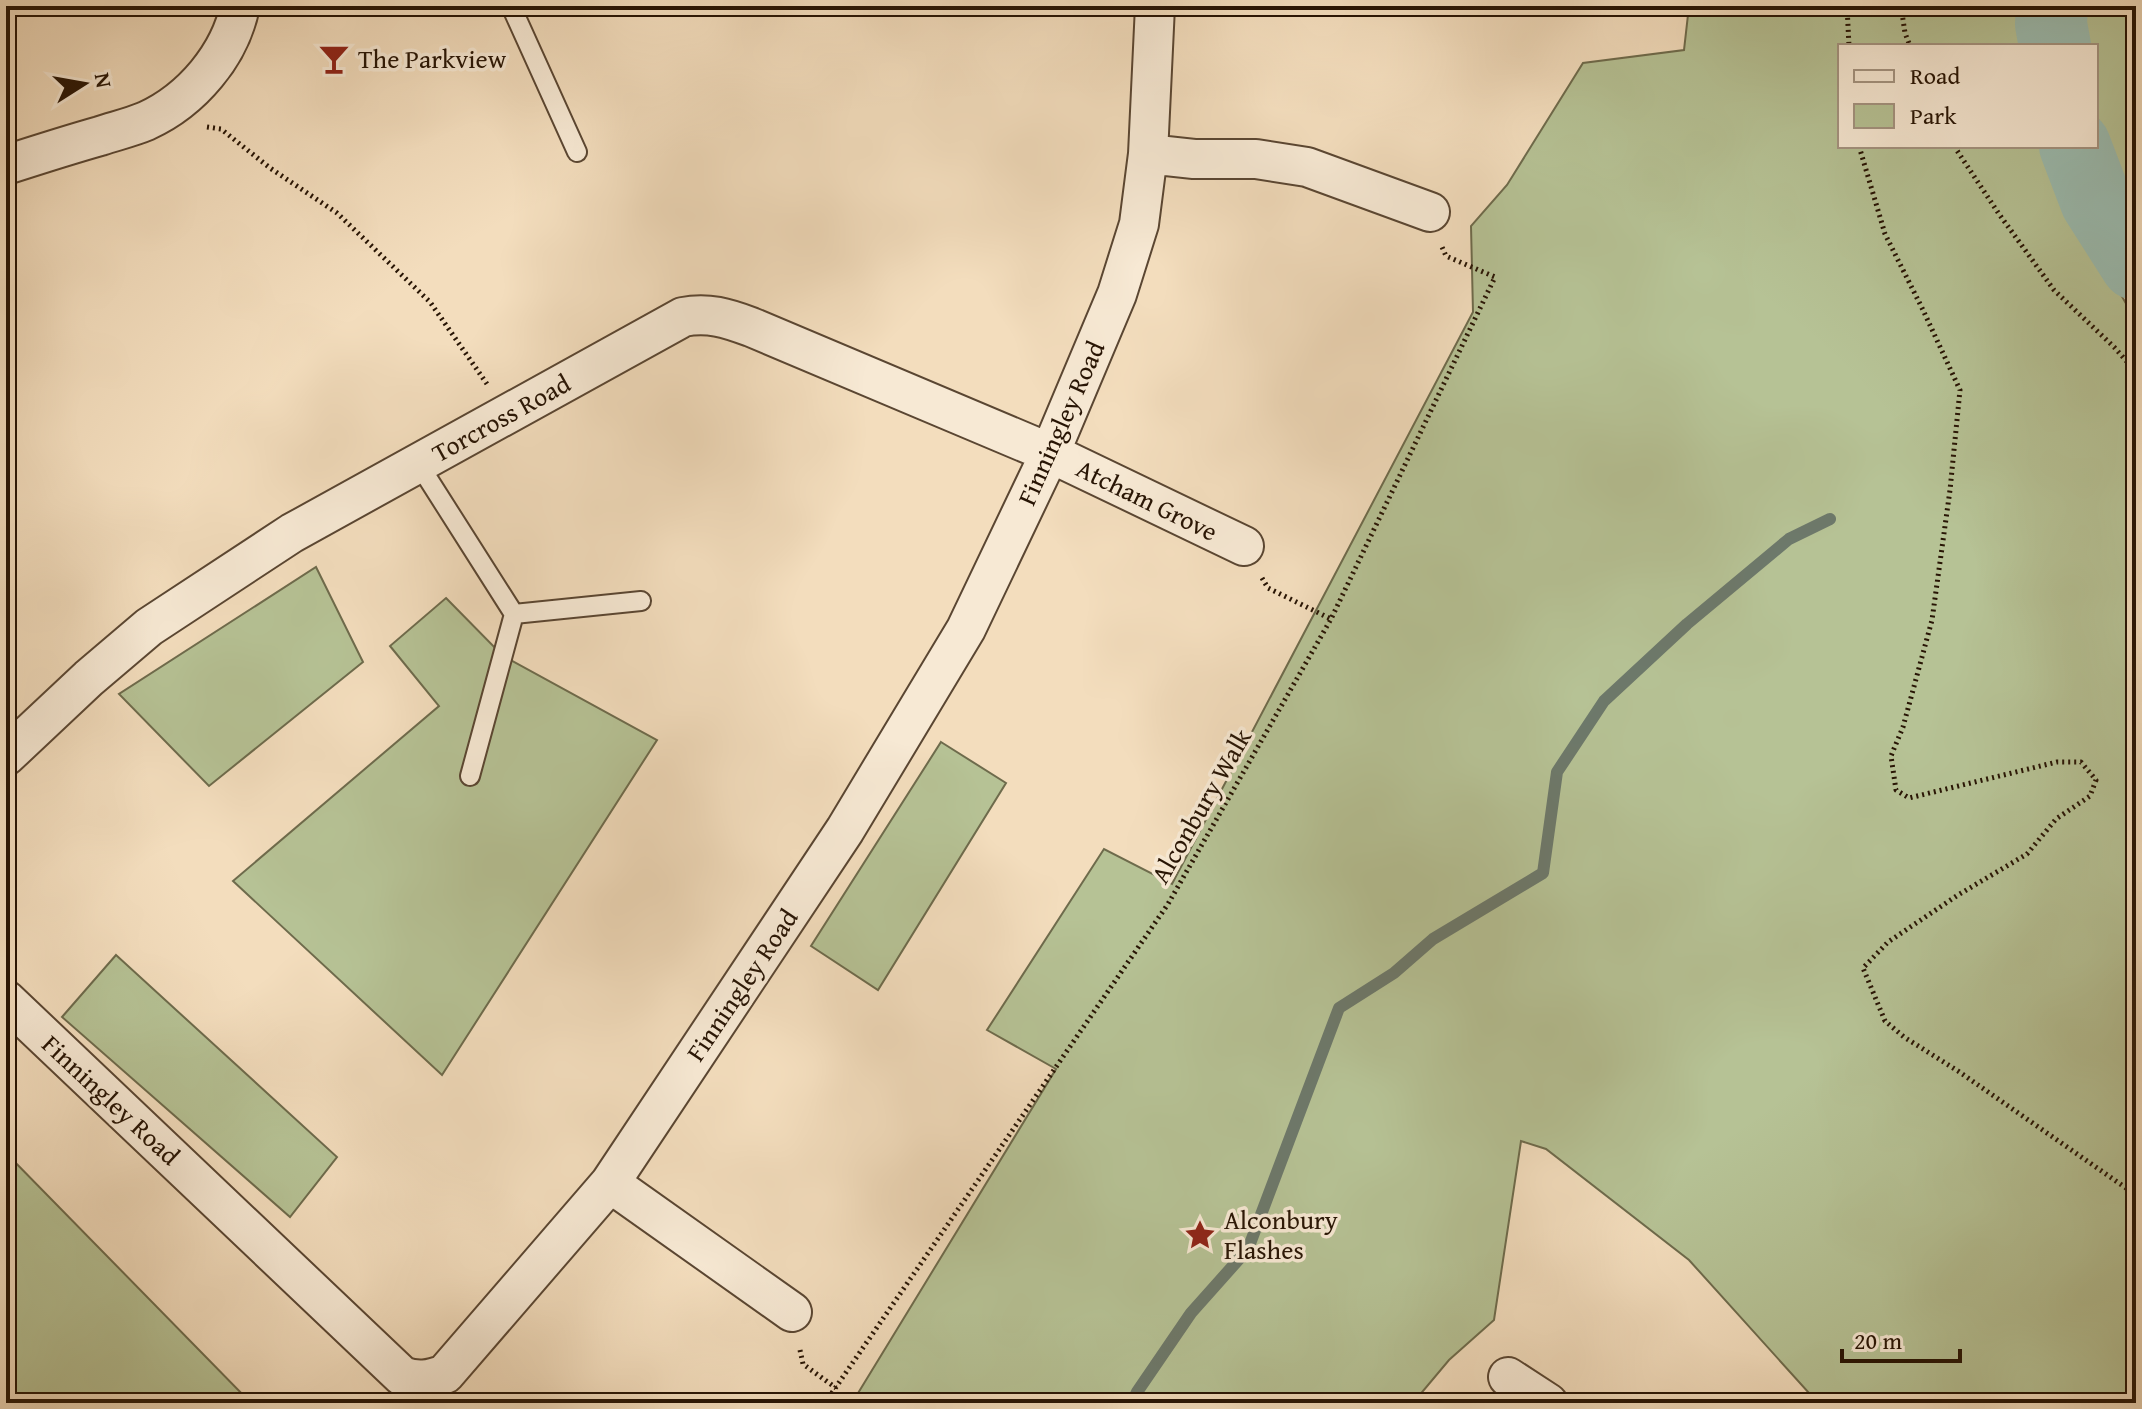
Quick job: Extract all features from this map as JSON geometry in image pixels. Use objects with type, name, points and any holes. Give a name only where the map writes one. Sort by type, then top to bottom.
[{"type":"street","points":[[6,165],[146,121],[175,104],[196,86],[217,60],[236,26],[240,6]]},
{"type":"street","name":"Finningley Road","points":[[6,1000],[402,1376],[429,1380],[445,1374],[610,1183],[845,830],[966,629],[1050,453],[1117,294],[1139,224],[1148,154],[1155,6]]},
{"type":"street","points":[[1148,154],[1194,159],[1256,159],[1307,167],[1430,212]]},
{"type":"street","name":"Torcross Road","points":[[6,756],[149,627],[292,533],[683,317],[713,314],[751,327],[1050,453]]},
{"type":"street","name":"Atcham Grove","points":[[1050,453],[1244,546]]},
{"type":"street","points":[[610,1183],[792,1312]]},
{"type":"street","points":[[1508,1377],[1548,1403]]},
{"type":"lane","points":[[511,6],[577,152]]},
{"type":"lane","points":[[418,463],[514,614],[470,776]]},
{"type":"lane","points":[[514,614],[641,601]]},
{"type":"path","points":[[1847,6],[1849,44]]},
{"type":"path","points":[[1901,6],[1909,44]]},
{"type":"path","points":[[206,127],[221,129],[270,168],[337,213],[430,302],[508,415]]},
{"type":"path","points":[[1860,148],[1885,234],[1960,390],[1932,620],[1903,727],[1891,756],[1896,790],[1909,798],[2057,762],[2081,762],[2096,780],[2090,796],[2056,819],[2027,854],[1888,942],[1863,968],[1885,1021],[2136,1195]]},
{"type":"path","points":[[1955,148],[2054,290],[2136,372]]},
{"type":"path","name":"Alconbury Walk","points":[[825,1403],[1168,904],[1331,619],[1495,277],[1446,256],[1430,212]]},
{"type":"path","points":[[1244,546],[1268,588],[1331,619]]},
{"type":"path","points":[[792,1312],[803,1364],[836,1388]]},
{"type":"green space","points":[[1689,6],[2038,6],[2040,44],[1838,44],[1838,148],[2050,148],[2076,216],[2136,321],[2136,1403],[1818,1403],[1689,1260],[1546,1149],[1521,1141],[1494,1320],[1449,1360],[1413,1403],[852,1403],[1056,1069],[987,1030],[1104,849],[1172,884],[1473,312],[1471,226],[1507,185],[1583,63],[1684,50]]},
{"type":"green space","points":[[2083,6],[2136,6],[2136,211],[2110,168],[2098,119],[2098,44],[2085,44]]},
{"type":"green space","points":[[316,567],[363,662],[209,786],[119,694]]},
{"type":"green space","points":[[446,598],[503,656],[657,740],[442,1075],[233,881],[439,706],[390,646]]},
{"type":"green space","points":[[941,742],[1006,783],[878,990],[811,946]]},
{"type":"green space","points":[[116,955],[337,1157],[290,1217],[62,1017]]},
{"type":"green space","points":[[6,1153],[251,1403],[6,1403]]},
{"type":"waterway","points":[[2052,6],[2055,44]]},
{"type":"waterway","points":[[2076,148],[2096,201],[2136,264]]},
{"type":"waterway","points":[[1132,1403],[1191,1313],[1248,1249],[1339,1008],[1394,973],[1433,939],[1543,873],[1557,772],[1604,701],[1687,624],[1789,539],[1830,519]]},
{"type":"place","name":"The Parkview","points":[[334,59]]},
{"type":"place","name":"Alconbury Flashes","points":[[1200,1235]]}]
